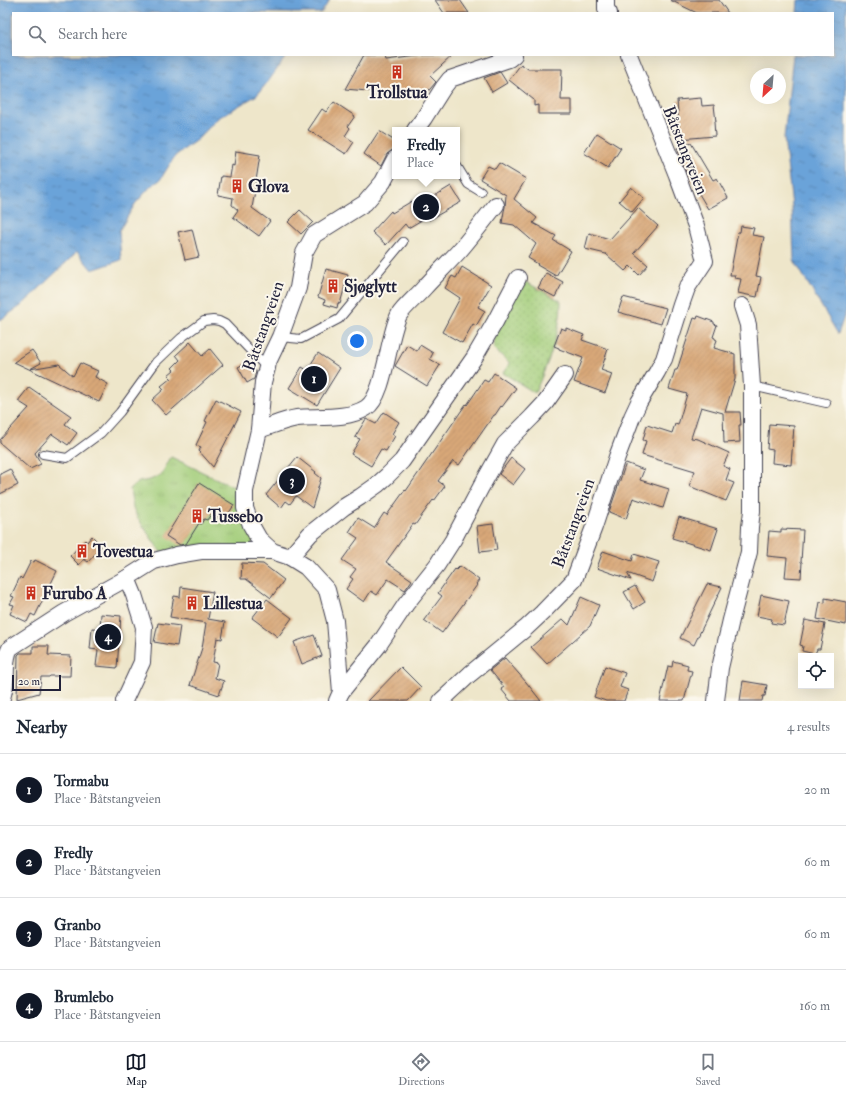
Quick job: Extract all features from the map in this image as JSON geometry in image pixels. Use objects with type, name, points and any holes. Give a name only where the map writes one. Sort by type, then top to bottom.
[{"type":"street","points":[[417,127],[450,80],[512,56]]},
{"type":"street","name":"Båtstangveien","points":[[440,701],[526,628],[574,580],[594,528],[617,457],[632,417],[664,359],[687,288],[705,260],[693,218],[629,56]]},
{"type":"street","name":"Båtstangveien","points":[[339,696],[335,621],[327,590],[306,567],[290,557],[272,550],[259,539],[251,525],[245,508],[245,491],[259,430],[264,382],[268,362],[280,337],[298,288],[304,253],[314,235],[365,203],[383,182],[392,168]]},
{"type":"street","points":[[259,430],[296,418],[341,416],[361,411],[367,407],[375,397],[380,384],[395,327],[400,314],[459,251],[496,205]]},
{"type":"street","points":[[290,557],[310,534],[344,507],[377,485],[402,461],[474,358],[518,278]]},
{"type":"street","points":[[716,701],[720,668],[749,552],[752,511],[752,386],[748,325],[742,306]]},
{"type":"street","points":[[339,696],[378,646],[406,604],[438,565],[506,444],[546,402],[565,375]]},
{"type":"street","name":"Båtstangveien","points":[[1,701],[5,683],[7,652],[10,648],[64,613],[127,578],[154,561],[201,551],[272,550]]},
{"type":"street","points":[[124,701],[142,662],[144,627],[127,578]]},
{"type":"lane","points":[[460,171],[468,184],[480,192]]},
{"type":"lane","points":[[280,337],[301,339],[339,319],[403,242]]},
{"type":"lane","points":[[43,454],[67,458],[102,433],[120,412],[156,362],[181,338],[204,321],[213,320],[225,324],[267,368]]},
{"type":"lane","points":[[752,386],[826,403]]},
{"type":"green space","points":[[522,280],[561,301],[559,325],[556,337],[535,393],[503,373],[510,363],[494,349],[494,339]]},
{"type":"green space","points":[[171,457],[240,490],[253,537],[252,547],[162,554],[137,517],[133,508],[130,489],[139,482],[150,480],[161,475]]},
{"type":"water","points":[[0,0],[330,0],[322,12],[12,12],[12,56],[286,56],[257,95],[218,118],[198,139],[175,156],[160,180],[151,186],[135,204],[119,231],[121,260],[92,270],[77,252],[21,306],[0,320]]},
{"type":"water","points":[[798,0],[846,0],[846,311],[838,334],[794,260],[792,206],[784,138],[793,56],[834,56],[834,12],[797,12]]},
{"type":"building","points":[[435,0],[460,0],[468,12],[443,12]]},
{"type":"building","points":[[670,0],[719,0],[727,12],[695,12]]},
{"type":"building","points":[[363,56],[384,56],[386,60],[417,56],[452,56],[430,76],[436,82],[424,96],[345,89]]},
{"type":"building","points":[[521,64],[528,69],[562,69],[561,100],[572,100],[572,114],[538,114],[538,105],[534,106],[534,100],[509,80]]},
{"type":"building","points":[[500,72],[507,83],[492,92],[484,78]]},
{"type":"building","points":[[701,98],[702,106],[714,105],[716,122],[714,122],[715,136],[680,139],[677,100]]},
{"type":"building","points":[[334,102],[355,116],[348,126],[350,128],[345,136],[354,142],[346,154],[308,130],[322,109],[326,112]]},
{"type":"building","points":[[379,131],[392,139],[392,150],[387,154],[381,166],[364,154]]},
{"type":"building","points":[[597,133],[621,148],[608,168],[584,153]]},
{"type":"building","points":[[691,143],[713,180],[717,178],[728,198],[708,209],[686,172],[677,148]]},
{"type":"building","name":"Glova","points":[[236,151],[260,155],[252,208],[270,221],[259,236],[233,217],[238,210],[232,205],[233,198],[218,195],[221,176],[230,177],[232,165],[234,166]]},
{"type":"building","points":[[499,163],[526,179],[514,199],[537,218],[533,223],[556,236],[553,240],[571,251],[556,276],[528,258],[536,244],[514,225],[502,223],[506,195],[480,179],[488,166],[495,169]]},
{"type":"building","points":[[451,186],[461,202],[429,220],[427,217],[408,228],[405,224],[386,245],[372,232],[391,211],[392,213],[412,201],[413,203],[425,196],[428,200]]},
{"type":"building","points":[[631,187],[644,198],[632,212],[619,201]]},
{"type":"building","points":[[638,208],[658,226],[634,253],[648,265],[639,275],[630,266],[625,271],[606,254],[585,249],[589,233],[610,239]]},
{"type":"building","points":[[300,210],[313,222],[301,234],[288,222]]},
{"type":"building","points":[[741,226],[754,228],[752,235],[764,237],[756,276],[761,277],[757,297],[738,293],[741,279],[734,278],[735,275],[730,275],[738,232],[740,232]]},
{"type":"building","points":[[192,229],[199,257],[185,260],[178,232]]},
{"type":"building","points":[[462,267],[491,285],[478,307],[485,311],[476,326],[473,324],[462,343],[442,332],[460,298],[445,288],[452,276],[456,278]]},
{"type":"building","name":"Sjøglytt","points":[[326,269],[348,275],[340,304],[338,303],[337,308],[324,304],[325,300],[318,297]]},
{"type":"building","points":[[546,273],[563,282],[555,297],[538,288]]},
{"type":"building","points":[[623,297],[666,308],[661,324],[618,312]]},
{"type":"building","points":[[698,316],[714,322],[714,324],[717,325],[713,337],[717,340],[714,348],[735,354],[735,379],[725,412],[740,412],[740,442],[724,443],[723,413],[701,407],[691,438],[698,439],[729,453],[723,466],[730,469],[726,480],[734,483],[726,501],[689,486],[695,471],[642,455],[646,441],[643,440],[647,425],[672,433],[675,424],[678,425],[687,394],[669,389],[675,370],[677,370],[694,318],[697,319]]},
{"type":"building","points":[[561,328],[566,330],[566,328],[584,335],[582,340],[608,349],[601,370],[612,374],[605,393],[574,382],[583,358],[554,346]]},
{"type":"building","points":[[190,342],[202,356],[210,349],[223,365],[166,415],[152,400],[164,389],[161,386],[171,378],[168,375],[174,370],[172,368],[180,360],[176,355]]},
{"type":"building","points":[[407,345],[417,351],[420,345],[433,353],[430,359],[440,365],[427,386],[395,366]]},
{"type":"building","points":[[32,350],[41,363],[30,369],[59,364],[73,376],[80,363],[98,371],[95,377],[108,384],[99,402],[14,362]]},
{"type":"building","points":[[318,353],[340,368],[317,405],[289,388],[302,367],[307,370]]},
{"type":"building","points":[[250,361],[256,372],[254,379],[247,383],[238,367]]},
{"type":"building","points":[[494,373],[516,388],[494,415],[459,465],[453,461],[438,481],[445,486],[415,525],[413,524],[386,562],[412,580],[405,590],[388,579],[377,595],[371,591],[364,602],[346,589],[353,579],[350,577],[356,569],[342,560],[358,538],[349,532],[358,518],[374,528],[384,513],[387,515],[405,490],[406,491],[484,380],[488,382]]},
{"type":"building","points":[[29,387],[71,416],[65,424],[77,433],[68,445],[52,434],[35,453],[41,464],[30,469],[0,443],[0,440],[29,408],[18,401]]},
{"type":"building","points":[[216,399],[241,412],[213,467],[199,451],[201,447],[196,445],[207,422],[205,421]]},
{"type":"building","points":[[384,412],[399,422],[392,434],[395,436],[386,451],[381,449],[371,466],[351,454],[360,439],[355,437],[366,419],[376,424]]},
{"type":"building","points":[[769,424],[794,426],[791,465],[772,463],[773,450],[767,449]]},
{"type":"building","points":[[297,457],[316,472],[315,473],[321,478],[312,508],[296,496],[290,504],[286,501],[281,508],[266,495]]},
{"type":"building","points":[[511,458],[525,469],[513,485],[499,474]]},
{"type":"building","points":[[626,463],[644,470],[640,480],[669,489],[663,508],[633,498],[626,519],[609,512]]},
{"type":"building","points":[[10,469],[18,485],[0,494],[0,474]]},
{"type":"building","name":"Tussebo","points":[[199,483],[234,505],[224,521],[212,513],[207,520],[204,519],[201,524],[199,523],[186,544],[180,545],[166,536]]},
{"type":"building","points":[[679,517],[718,529],[711,550],[672,538]]},
{"type":"building","points":[[493,524],[497,550],[480,552],[477,526]]},
{"type":"building","points":[[781,529],[803,530],[801,578],[785,577],[787,558],[767,556],[769,531],[781,532]]},
{"type":"building","name":"Tovestua","points":[[92,536],[102,546],[88,562],[84,559],[79,565],[70,556],[85,540],[87,542]]},
{"type":"building","points":[[603,551],[632,561],[634,554],[659,562],[652,582],[627,573],[631,580],[597,568]]},
{"type":"building","name":"Furubo A","points":[[35,560],[57,571],[35,616],[31,614],[27,622],[10,614],[14,605],[10,604],[14,597],[11,596],[20,577],[22,579],[31,561],[34,562]]},
{"type":"building","points":[[242,563],[263,564],[284,580],[271,598],[246,579],[241,579]]},
{"type":"building","points":[[460,566],[479,580],[476,584],[477,585],[442,633],[424,620],[442,596],[438,593],[455,569],[456,570]]},
{"type":"building","points":[[707,584],[722,587],[694,645],[680,638]]},
{"type":"building","points":[[635,586],[645,602],[634,609],[624,592]]},
{"type":"building","points":[[181,587],[213,592],[208,619],[225,622],[222,639],[217,638],[213,662],[218,663],[215,678],[224,681],[219,695],[190,685],[202,648],[206,623],[170,617],[174,596],[180,597]]},
{"type":"building","points":[[761,595],[789,601],[784,625],[771,623],[772,619],[757,616]]},
{"type":"building","points":[[581,597],[599,605],[590,626],[547,664],[531,647],[563,619],[569,625]]},
{"type":"building","points":[[825,598],[846,602],[846,625],[817,619],[820,602],[825,603]]},
{"type":"building","points":[[267,599],[292,618],[278,637],[252,618]]},
{"type":"building","points":[[101,614],[121,616],[117,668],[96,666],[98,650],[90,649],[92,628],[100,629]]},
{"type":"building","points":[[805,620],[825,624],[820,649],[817,649],[815,653],[802,651],[803,646],[800,645]]},
{"type":"building","points":[[158,623],[180,626],[177,646],[154,642]]},
{"type":"building","points":[[314,635],[322,656],[302,664],[294,642]]},
{"type":"building","points":[[33,646],[49,646],[48,655],[71,656],[70,676],[41,677],[39,693],[17,699],[18,655],[20,653],[33,653]]},
{"type":"building","points":[[505,658],[541,701],[511,701],[501,689],[504,687],[490,670]]},
{"type":"building","points":[[673,661],[688,665],[687,670],[692,671],[684,701],[660,701],[668,666],[672,667]]},
{"type":"building","points":[[605,666],[625,673],[620,687],[628,690],[624,701],[606,701],[594,697]]},
{"type":"building","points":[[401,667],[421,687],[408,701],[368,701]]},
{"type":"building","points":[[743,681],[767,685],[765,696],[763,696],[762,701],[740,701]]},
{"type":"place","name":"Trollstua","points":[[397,72]]},
{"type":"place","name":"Glova","points":[[237,186]]},
{"type":"place","name":"Fredly","points":[[426,207]]},
{"type":"place","name":"Sjøglytt","points":[[333,286]]},
{"type":"place","name":"Tormabu","points":[[314,379]]},
{"type":"place","name":"Granbo","points":[[292,481]]},
{"type":"place","name":"Tussebo","points":[[197,516]]},
{"type":"place","name":"Tovestua","points":[[82,551]]},
{"type":"place","name":"Furubo A","points":[[31,593]]},
{"type":"place","name":"Lillestua","points":[[192,603]]},
{"type":"place","name":"Brumlebo","points":[[108,637]]}]
